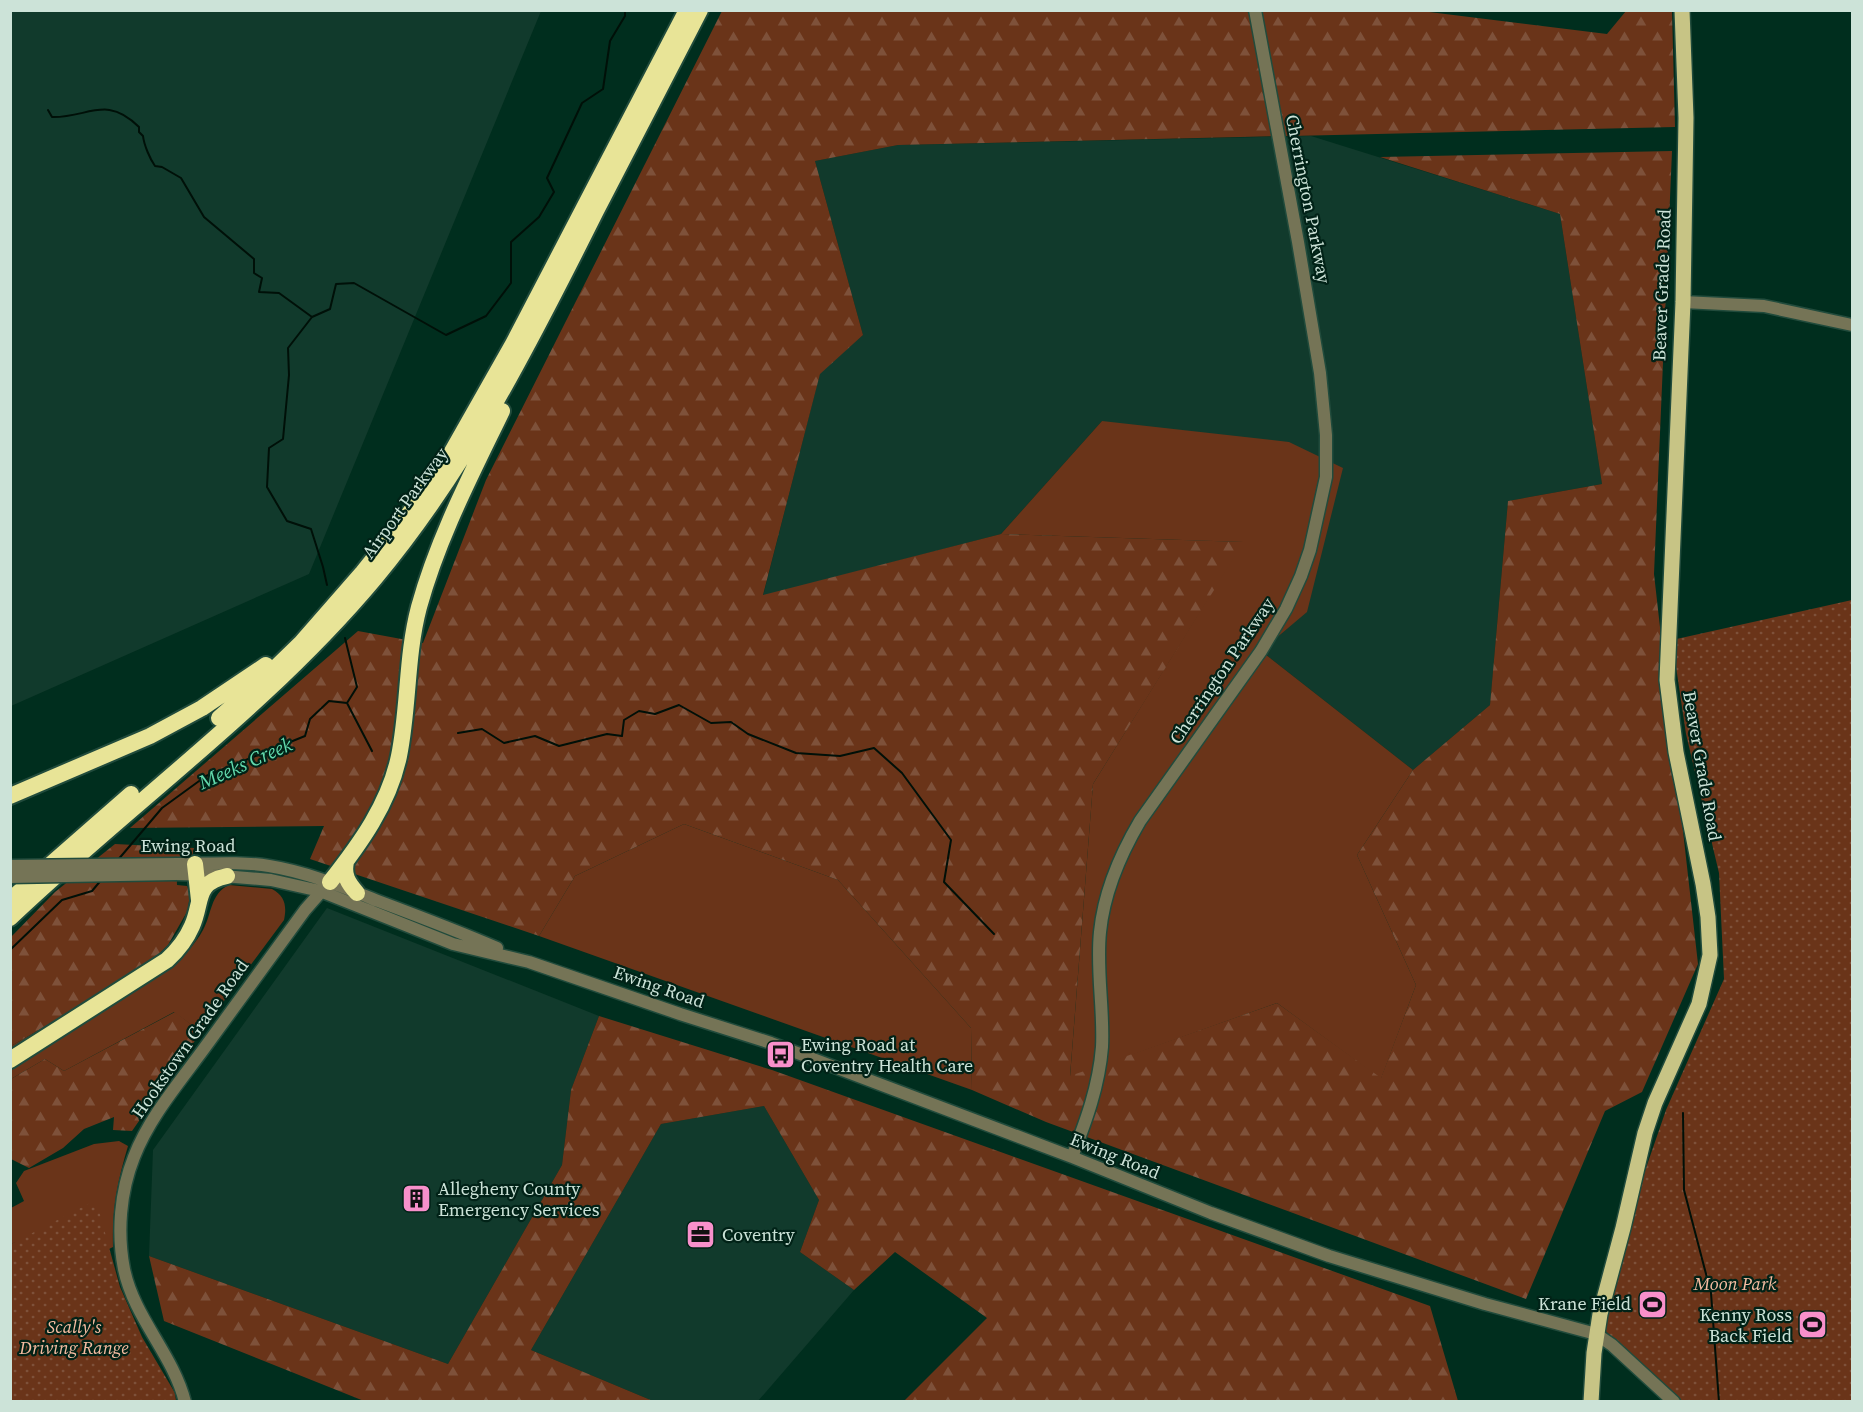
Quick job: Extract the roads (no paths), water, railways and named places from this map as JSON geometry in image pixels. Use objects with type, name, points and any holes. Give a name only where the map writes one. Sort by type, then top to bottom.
[{"type":"highway","name":"Airport Parkway","points":[[10,900],[266,677],[301,643],[403,522],[445,464],[513,344],[687,10]]},
{"type":"highway","name":"Airport Parkway","points":[[10,918],[98,837],[257,701],[323,638],[376,578],[415,529],[488,416],[567,270],[700,10]]},
{"type":"highway","points":[[325,887],[373,823],[392,782],[401,740],[412,636],[424,592],[447,528],[567,270]]},
{"type":"highway","points":[[10,796],[150,736],[202,708],[266,664],[338,600]]},
{"type":"highway","points":[[346,862],[345,876],[357,893]]},
{"type":"highway","points":[[10,1060],[167,960],[182,945],[196,917],[199,900],[195,869]]},
{"type":"highway","points":[[199,900],[210,882],[227,876]]},
{"type":"main road","name":"Beaver Grade Road","points":[[1591,1401],[1596,1334],[1645,1133],[1654,1103],[1699,1004],[1710,955],[1703,884],[1676,752],[1667,680],[1683,302],[1686,118],[1682,10]]},
{"type":"street","name":"Cherrington Parkway","points":[[1072,1157],[1094,1096],[1099,1068],[1102,1035],[1100,932],[1114,872],[1140,821],[1261,651],[1286,609],[1310,550],[1326,477],[1326,435],[1320,373],[1255,10]]},
{"type":"street","points":[[1683,302],[1764,306],[1852,325]]},
{"type":"street","name":"Ewing Road","points":[[10,866],[195,869],[234,864],[268,866],[295,871],[325,887],[453,944],[529,962]]},
{"type":"street","name":"Ewing Road","points":[[10,877],[177,869]]},
{"type":"street","name":"Ewing Road","points":[[195,869],[227,876],[325,887],[357,893],[459,931],[529,962],[771,1043],[1072,1157],[1143,1187],[1329,1256],[1485,1304],[1596,1334],[1612,1345],[1674,1401]]},
{"type":"street","name":"Hookstown Grade Road","points":[[184,1401],[181,1389],[167,1360],[135,1304],[125,1271],[120,1245],[122,1202],[130,1169],[150,1125],[325,887]]},
{"type":"waterway","name":"Meeks Creek","points":[[327,585],[311,529],[287,521],[267,487],[269,448],[283,439],[289,375],[288,348],[312,317],[330,309],[336,284],[354,283],[446,335],[486,316],[511,283],[511,242],[539,217],[554,192],[547,178],[582,103],[603,89],[610,41],[625,16],[625,10]]},
{"type":"waterway","points":[[48,110],[52,117],[97,110],[117,112],[127,117],[139,127],[139,132],[143,136],[155,166],[162,167],[181,178],[204,217],[254,259],[254,273],[262,278],[259,292],[279,293],[312,317]]},
{"type":"waterway","name":"Meeks Creek","points":[[117,861],[162,808],[206,776],[305,736],[310,719],[329,701],[347,703],[357,687],[345,638]]},
{"type":"waterway","points":[[347,703],[372,751]]},
{"type":"waterway","points":[[458,733],[482,729],[504,743],[535,736],[559,746],[607,734],[622,736],[624,720],[639,711],[655,714],[679,705],[711,723],[731,722],[748,734],[796,753],[840,756],[874,748],[902,773],[951,840],[944,882],[994,934]]},
{"type":"waterway","name":"Meeks Creek","points":[[10,950],[62,900],[92,891],[102,879]]},
{"type":"waterway","points":[[1683,1113],[1684,1190],[1711,1293],[1719,1402]]},
{"type":"place","name":"Ewing Road at Coventry Health Care","points":[[780,1055]]},
{"type":"place","name":"Allegheny County Emergency Services","points":[[417,1199]]},
{"type":"place","name":"Coventry","points":[[701,1235]]},
{"type":"place","name":"Krane Field","points":[[1652,1304]]},
{"type":"place","name":"Kenny Ross Back Field","points":[[1813,1325]]},
{"type":"park label","name":"Moon Park","points":[[1735,1284]]},
{"type":"park label","name":"Scally's Driving Range","points":[[74,1337]]}]
